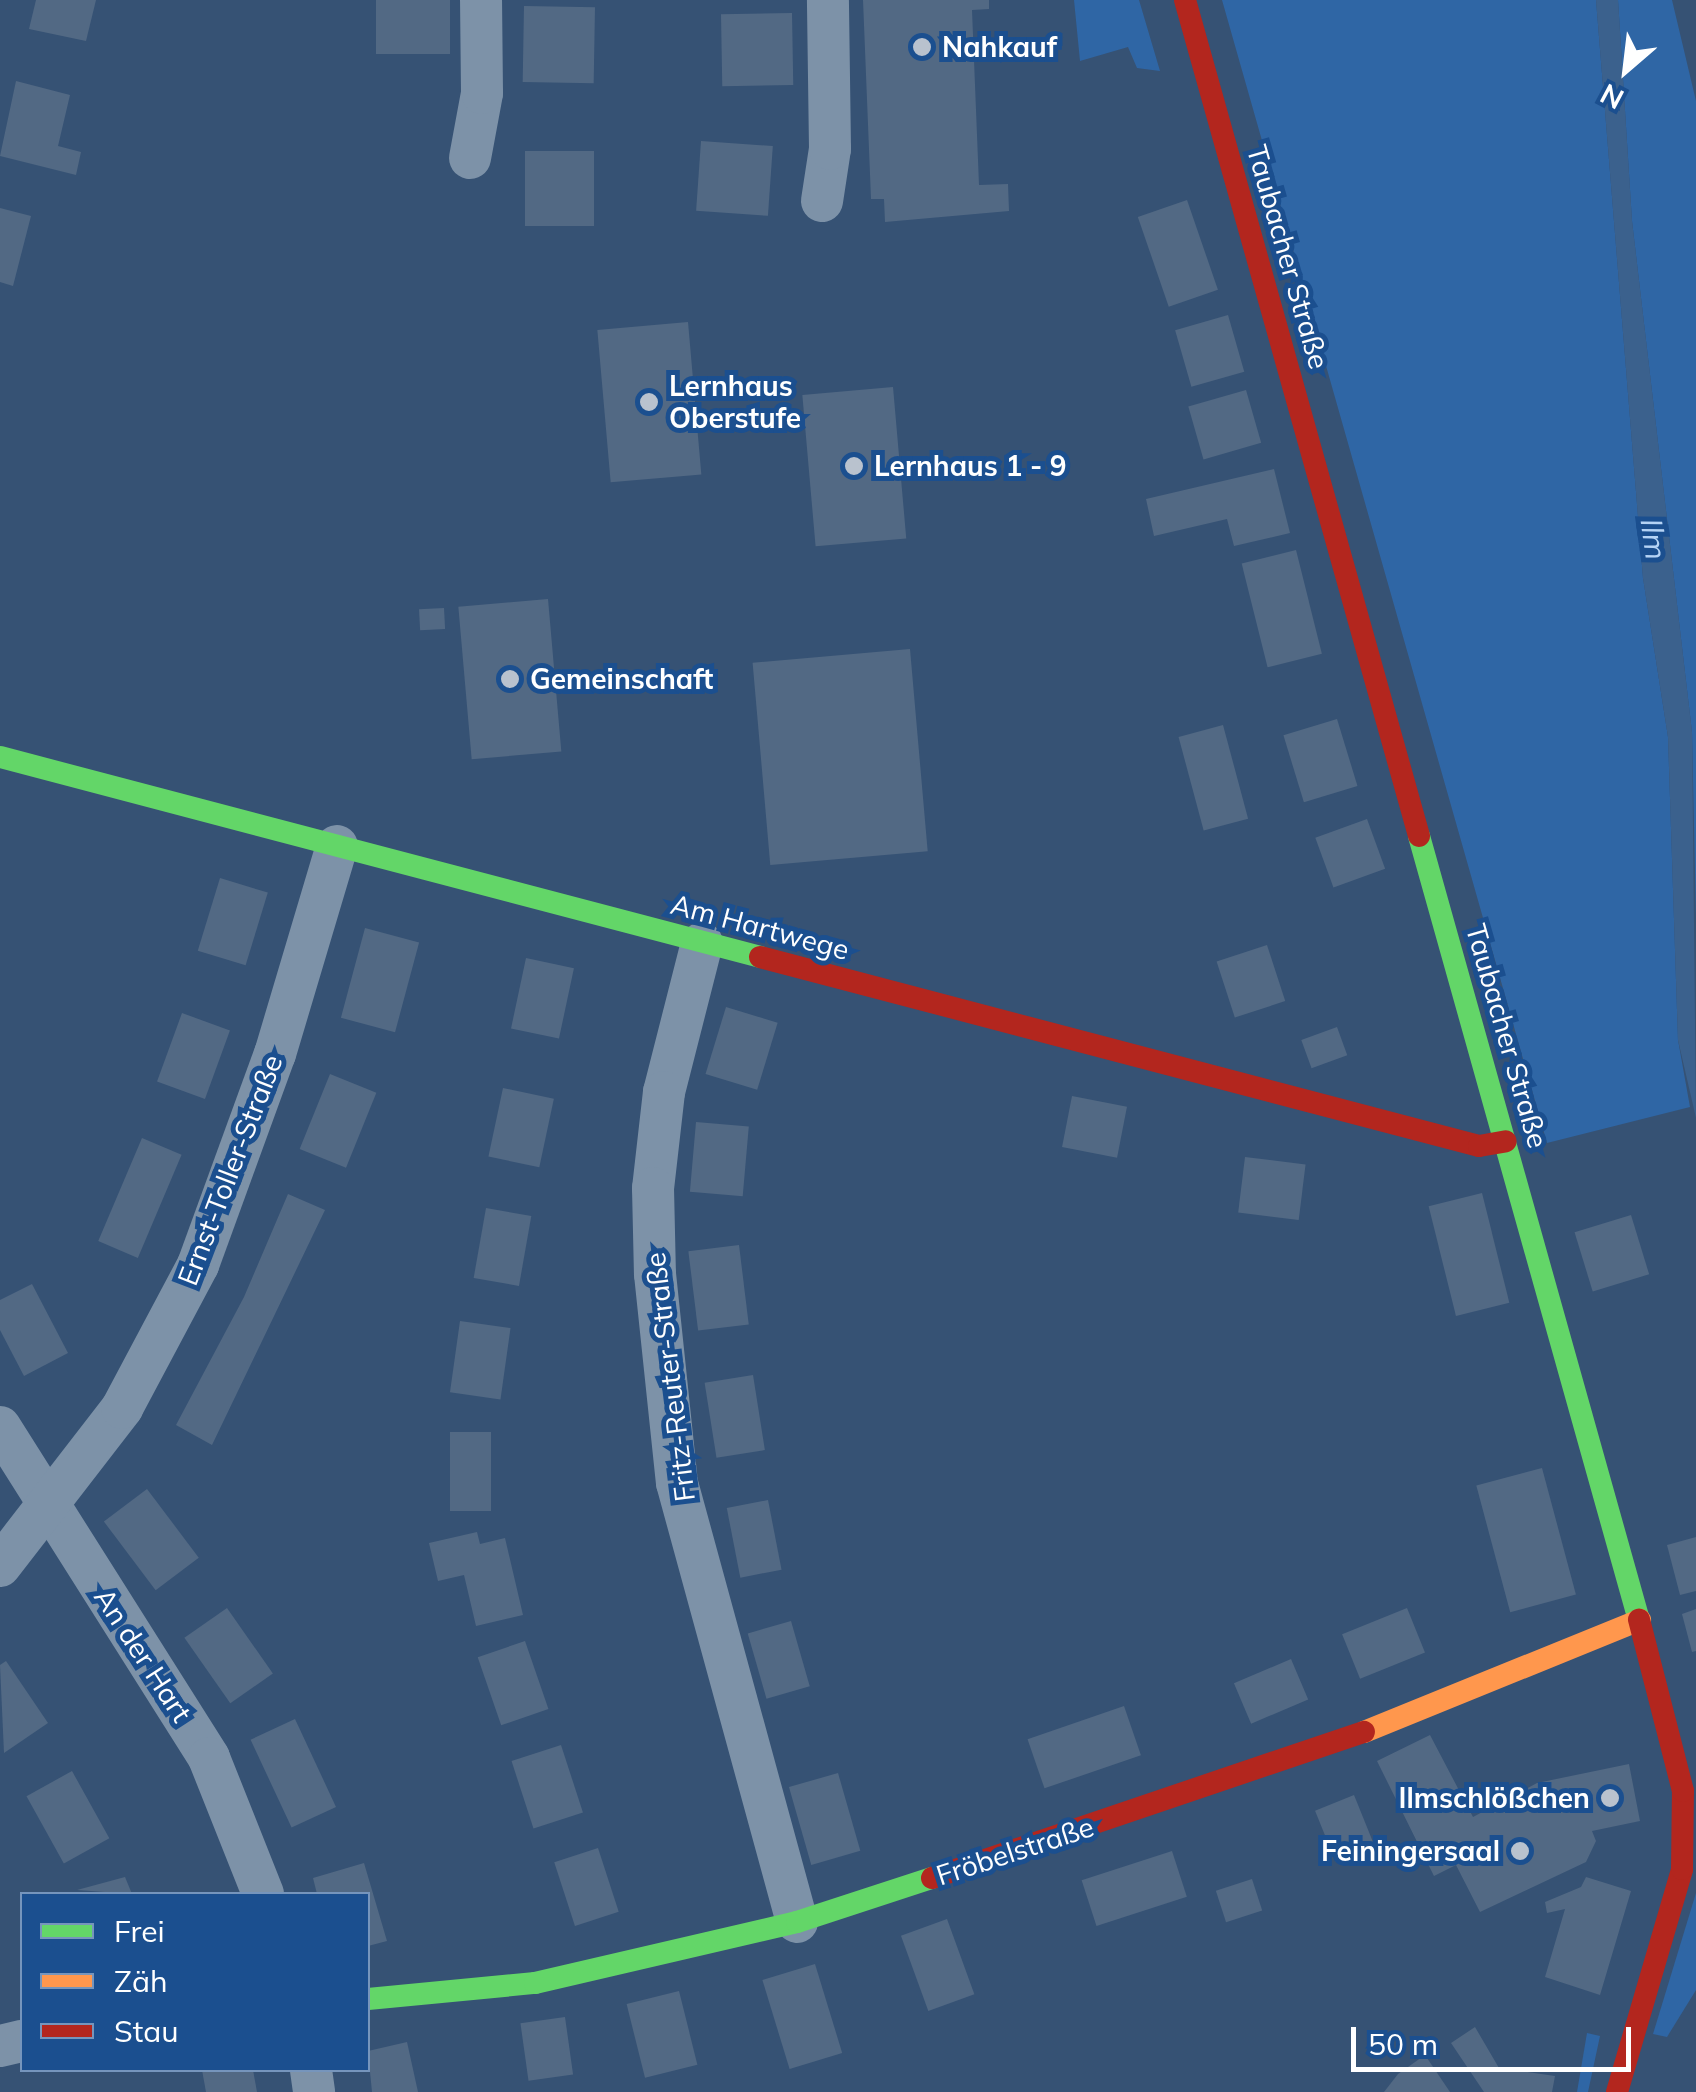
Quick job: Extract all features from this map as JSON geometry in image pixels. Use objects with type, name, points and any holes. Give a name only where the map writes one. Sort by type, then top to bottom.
[{"type":"street","points":[[470,158],[482,93],[480,0]]},
{"type":"street","points":[[822,201],[830,150],[828,0]]},
{"type":"street","name":"Taubacher Straße","points":[[1185,0],[1676,1752],[1685,1832],[1669,1925],[1618,2092]]},
{"type":"street","name":"Am Hartwege","points":[[0,757],[1479,1146],[1506,1141]]},
{"type":"street","name":"Ernst-Toller-Straße","points":[[0,1566],[49,1510],[122,1408],[198,1265],[275,1054],[336,846]]},
{"type":"street","name":"Fritz-Reuter-Straße","points":[[702,942],[664,1092],[653,1188],[655,1274],[677,1483],[798,1922]]},
{"type":"street","name":"An der Hart","points":[[0,1427],[209,1758],[263,1892]]},
{"type":"street","name":"Fröbelstraße","points":[[370,1999],[535,1983],[798,1922],[1300,1758],[1640,1620]]},
{"type":"shaded area","points":[[1074,0],[1139,0],[1160,71],[1137,68],[1128,47],[1080,61]]},
{"type":"shaded area","points":[[1222,0],[1596,0],[1643,578],[1668,737],[1678,1040],[1690,1107],[1547,1143]]},
{"type":"shaded area","points":[[1618,0],[1672,0],[1696,101],[1696,919],[1692,732],[1632,221]]},
{"type":"shaded area","points":[[1696,1893],[1696,1990],[1667,2037],[1653,2034]]},
{"type":"shaded area","points":[[1587,2033],[1600,2036],[1588,2092],[1577,2092]]},
{"type":"water","name":"Ilm","points":[[1596,0],[1618,0],[1632,221],[1692,732],[1696,1118],[1678,1040],[1668,737],[1643,578]]},
{"type":"building","points":[[36,0],[96,0],[86,41],[29,29]]},
{"type":"building","points":[[376,0],[450,0],[450,54],[376,54]]},
{"type":"building","points":[[863,0],[989,0],[989,9],[972,10],[979,185],[1008,184],[1009,211],[885,222],[884,199],[871,199]]},
{"type":"building","points":[[524,6],[595,7],[594,83],[523,82]]},
{"type":"building","points":[[792,13],[793,85],[722,86],[721,14]]},
{"type":"building","points":[[16,81],[70,95],[58,146],[81,152],[76,175],[0,156]]},
{"type":"building","points":[[701,141],[773,146],[768,216],[696,211]]},
{"type":"building","points":[[525,151],[594,151],[594,226],[525,226]]},
{"type":"building","points":[[1187,200],[1218,290],[1169,307],[1138,217]]},
{"type":"building","points":[[0,208],[31,216],[13,286],[0,282]]},
{"type":"building","points":[[1228,315],[1244,372],[1191,387],[1175,330]]},
{"type":"building","name":"Lernhaus Oberstufe","points":[[688,322],[701,474],[611,482],[597,330]]},
{"type":"building","name":"Lernhaus 1 - 9","points":[[893,387],[906,538],[816,546],[802,395]]},
{"type":"building","points":[[1246,390],[1261,443],[1203,459],[1188,407]]},
{"type":"building","points":[[1274,469],[1290,533],[1234,546],[1227,519],[1154,536],[1146,499]]},
{"type":"building","points":[[1296,550],[1322,654],[1268,667],[1242,564]]},
{"type":"building","name":"Gemeinschaft","points":[[548,599],[561,751],[472,759],[458,607]]},
{"type":"building","points":[[444,608],[445,629],[420,630],[419,609]]},
{"type":"building","points":[[910,649],[928,851],[770,865],[753,663]]},
{"type":"building","points":[[1337,719],[1357,786],[1304,802],[1283,735]]},
{"type":"building","points":[[1223,725],[1248,819],[1204,831],[1179,737]]},
{"type":"building","points":[[1367,819],[1385,869],[1333,888],[1315,838]]},
{"type":"building","points":[[220,878],[268,893],[246,965],[198,951]]},
{"type":"building","points":[[365,928],[419,942],[395,1032],[341,1018]]},
{"type":"building","points":[[1267,945],[1285,1001],[1235,1017],[1217,961]]},
{"type":"building","points":[[526,958],[574,968],[559,1039],[511,1028]]},
{"type":"building","points":[[726,1007],[778,1023],[757,1090],[706,1074]]},
{"type":"building","points":[[182,1013],[230,1030],[205,1099],[157,1082]]},
{"type":"building","points":[[1337,1027],[1347,1055],[1312,1068],[1301,1040]]},
{"type":"building","points":[[330,1074],[376,1093],[346,1168],[300,1149]]},
{"type":"building","points":[[503,1088],[554,1099],[539,1167],[488,1156]]},
{"type":"building","points":[[1072,1096],[1127,1107],[1117,1158],[1062,1147]]},
{"type":"building","points":[[696,1122],[749,1127],[743,1196],[690,1192]]},
{"type":"building","points":[[142,1138],[182,1155],[138,1258],[98,1241]]},
{"type":"building","points":[[1245,1157],[1306,1164],[1299,1220],[1238,1213]]},
{"type":"building","points":[[1482,1193],[1509,1303],[1456,1316],[1429,1206]]},
{"type":"building","points":[[288,1194],[325,1210],[212,1445],[176,1425],[244,1297]]},
{"type":"building","points":[[486,1208],[531,1216],[519,1286],[474,1278]]},
{"type":"building","points":[[1631,1215],[1649,1274],[1593,1292],[1575,1232]]},
{"type":"building","points":[[739,1245],[749,1324],[698,1331],[688,1251]]},
{"type":"building","points":[[32,1284],[68,1353],[24,1376],[0,1330],[0,1300]]},
{"type":"building","points":[[460,1321],[511,1328],[500,1399],[450,1392]]},
{"type":"building","points":[[753,1375],[765,1450],[716,1458],[705,1383]]},
{"type":"building","points":[[450,1432],[491,1432],[491,1511],[450,1511]]},
{"type":"building","points":[[1542,1468],[1576,1595],[1510,1612],[1476,1486]]},
{"type":"building","points":[[147,1489],[199,1558],[156,1590],[104,1521]]},
{"type":"building","points":[[768,1500],[782,1570],[740,1578],[727,1508]]},
{"type":"building","points":[[477,1532],[480,1544],[505,1538],[523,1615],[476,1626],[464,1575],[438,1581],[429,1543]]},
{"type":"building","points":[[1696,1537],[1696,1591],[1680,1595],[1667,1545]]},
{"type":"building","points":[[227,1608],[273,1674],[230,1703],[184,1638]]},
{"type":"building","points":[[1407,1608],[1425,1653],[1360,1679],[1342,1634]]},
{"type":"building","points":[[1696,1609],[1696,1651],[1692,1652],[1682,1614]]},
{"type":"building","points":[[791,1621],[810,1686],[766,1699],[748,1633]]},
{"type":"building","points":[[525,1641],[548,1709],[501,1725],[478,1657]]},
{"type":"building","points":[[1291,1659],[1308,1700],[1251,1724],[1234,1683]]},
{"type":"building","points":[[6,1661],[48,1723],[4,1753],[0,1665]]},
{"type":"building","points":[[1124,1706],[1141,1755],[1044,1788],[1028,1739]]},
{"type":"building","points":[[295,1719],[336,1807],[292,1828],[251,1740]]},
{"type":"building","points":[[1430,1735],[1473,1817],[1537,1783],[1629,1764],[1640,1821],[1592,1831],[1596,1841],[1586,1862],[1480,1912],[1456,1865],[1434,1876],[1377,1761]]},
{"type":"building","points":[[561,1745],[583,1813],[533,1829],[512,1761]]},
{"type":"building","points":[[72,1771],[109,1838],[64,1864],[27,1796]]},
{"type":"building","points":[[838,1773],[860,1851],[811,1865],[789,1787]]},
{"type":"building","points":[[1354,1795],[1375,1846],[1336,1862],[1315,1811]]},
{"type":"building","points":[[598,1848],[619,1912],[575,1926],[554,1862]]},
{"type":"building","points":[[1172,1851],[1187,1897],[1096,1926],[1082,1880]]},
{"type":"building","points":[[364,1863],[387,1941],[370,1945],[370,1892],[316,1892],[313,1878]]},
{"type":"building","points":[[125,1877],[131,1892],[104,1892],[77,1890]]},
{"type":"building","points":[[1586,1877],[1631,1891],[1600,1995],[1545,1977],[1565,1909],[1547,1913],[1545,1902],[1581,1887]]},
{"type":"building","points":[[1252,1879],[1262,1910],[1226,1922],[1216,1891]]},
{"type":"building","points":[[947,1919],[974,1994],[928,2011],[901,1936]]},
{"type":"building","points":[[815,1964],[842,2053],[790,2069],[762,1980]]},
{"type":"building","points":[[679,1991],[697,2065],[645,2078],[627,2004]]},
{"type":"building","points":[[565,2017],[573,2074],[529,2081],[520,2023]]},
{"type":"building","points":[[1475,2027],[1499,2068],[1555,2076],[1552,2092],[1484,2092],[1451,2043]]},
{"type":"building","points":[[407,2042],[418,2092],[372,2092],[370,2051]]},
{"type":"building","points":[[1425,2055],[1450,2092],[1384,2092],[1398,2074]]},
{"type":"building","points":[[202,2072],[253,2072],[257,2092],[206,2092]]},
{"type":"traffic: fast","points":[[0,757],[760,957]]},
{"type":"traffic: fast","points":[[1419,836],[1639,1620]]},
{"type":"traffic: fast","points":[[370,1999],[535,1983],[797,1922],[932,1878]]},
{"type":"traffic: slow","points":[[1364,1732],[1640,1620]]},
{"type":"traffic: jam","points":[[1185,0],[1419,836]]},
{"type":"traffic: jam","points":[[760,957],[1479,1146],[1506,1141]]},
{"type":"traffic: jam","points":[[1617,2092],[1682,1869],[1683,1791],[1639,1620]]},
{"type":"traffic: jam","points":[[932,1878],[1364,1732]]},
{"type":"place","name":"Nahkauf","points":[[922,47]]},
{"type":"place","name":"Lernhaus Oberstufe","points":[[649,402]]},
{"type":"place","name":"Lernhaus 1 - 9","points":[[854,466]]},
{"type":"place","name":"Gemeinschaft","points":[[510,679]]},
{"type":"place","name":"Ilmschlößchen","points":[[1610,1798]]},
{"type":"place","name":"Feiningersaal","points":[[1520,1851]]}]
